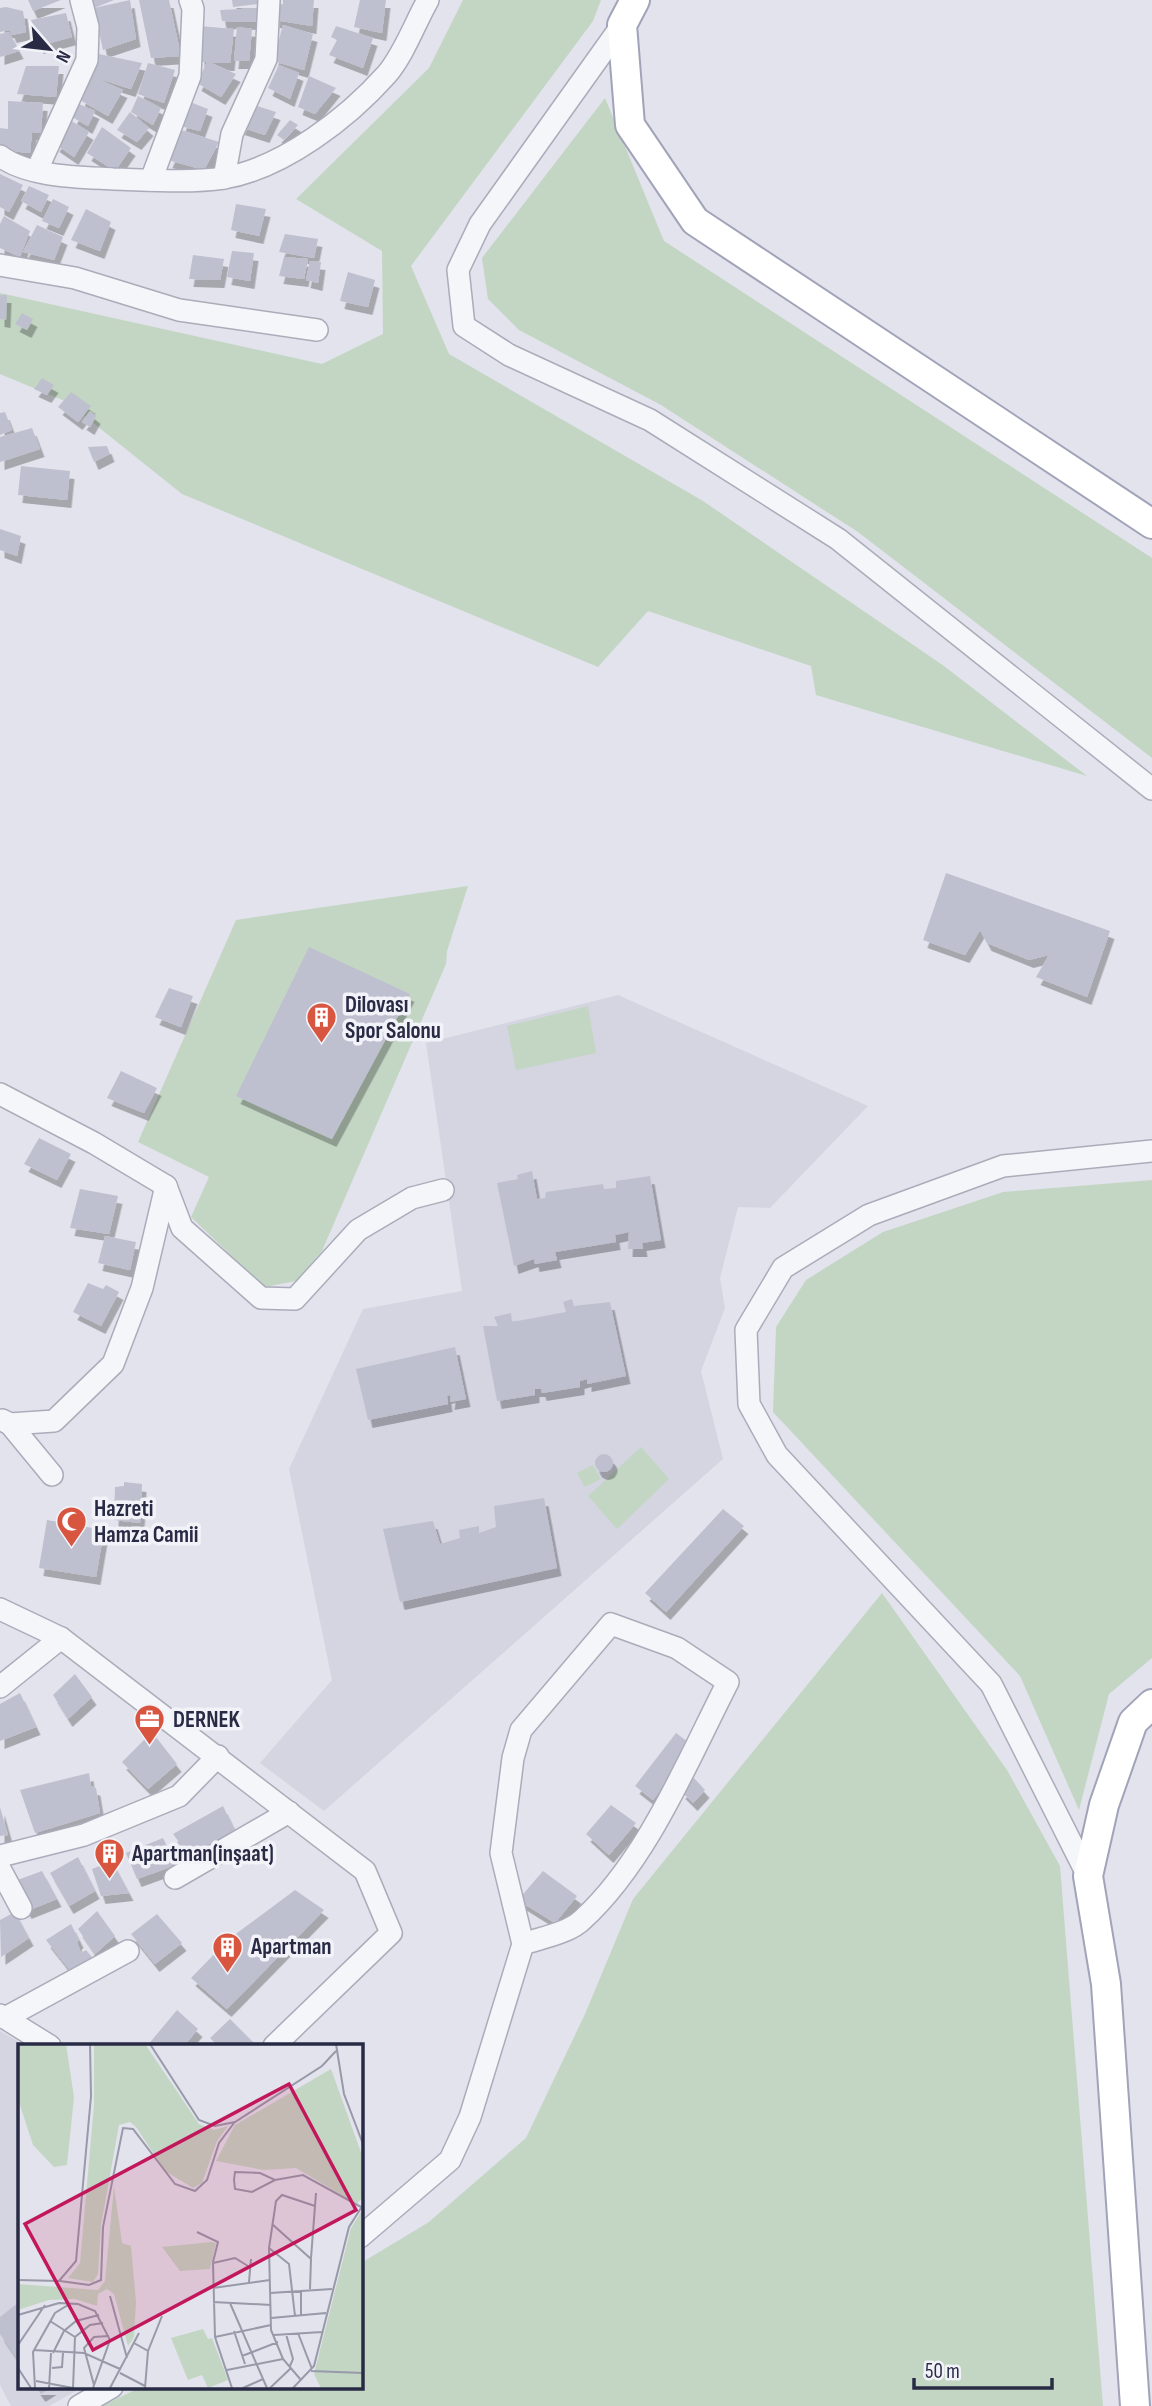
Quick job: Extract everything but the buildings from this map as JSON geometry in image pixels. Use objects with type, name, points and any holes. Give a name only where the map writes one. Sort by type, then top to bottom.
[{"type":"main road","points":[[635,0],[622,25],[630,125],[695,221],[1152,524]]},
{"type":"main road","points":[[1135,2406],[1105,1984],[1088,1876],[1104,1805],[1133,1722],[1152,1704]]},
{"type":"street","points":[[37,170],[87,60],[88,27],[81,0]]},
{"type":"street","points":[[151,180],[190,76],[193,9],[190,0]]},
{"type":"street","points":[[224,178],[232,134],[267,59],[269,0]]},
{"type":"street","points":[[0,156],[7,161],[55,176],[151,180],[224,178],[267,166],[338,121],[388,72],[417,10],[428,0]]},
{"type":"street","points":[[622,25],[480,224],[458,270],[464,326],[509,355],[650,420],[838,539],[1152,789]]},
{"type":"street","points":[[0,265],[75,278],[179,310],[317,330]]},
{"type":"street","points":[[0,1094],[94,1143],[166,1186],[182,1228],[261,1298],[295,1299],[358,1230],[412,1198],[443,1190]]},
{"type":"street","points":[[1088,1876],[991,1685],[777,1455],[749,1404],[746,1330],[783,1268],[869,1215],[1003,1166],[1152,1151]]},
{"type":"street","points":[[5,1422],[54,1420],[113,1364],[142,1288],[166,1186]]},
{"type":"street","points":[[5,1422],[52,1475]]},
{"type":"street","points":[[0,1609],[61,1638],[365,1871],[391,1933],[276,2044]]},
{"type":"street","points":[[362,2235],[450,2160],[471,2117],[523,1944],[501,1853],[513,1758],[522,1730],[611,1624],[677,1648],[728,1682],[673,1789],[629,1865],[581,1923],[523,1944]]},
{"type":"street","points":[[0,1687],[61,1638]]},
{"type":"street","points":[[0,1856],[84,1835],[179,1796],[218,1756]]},
{"type":"street","points":[[175,1878],[289,1812]]},
{"type":"street","points":[[0,1869],[21,1908]]},
{"type":"street","points":[[2,2016],[128,1951]]},
{"type":"street","points":[[2,2016],[47,2044]]},
{"type":"street","points":[[79,2406],[110,2388]]},
{"type":"shaded area","points":[[618,995],[868,1106],[770,1208],[738,1207],[720,1278],[725,1308],[701,1371],[723,1459],[324,1811],[260,1763],[332,1680],[289,1469],[363,1309],[462,1291],[426,1043]]},
{"type":"shaded area","points":[[0,2031],[23,2044],[18,2044],[18,2388],[81,2388],[49,2406],[11,2406],[0,2385]]},
{"type":"green space","points":[[463,0],[601,0],[593,21],[411,266],[449,354],[703,501],[944,666],[1087,776],[816,695],[811,666],[648,611],[598,667],[182,494],[67,402],[0,374],[0,293],[322,364],[383,334],[382,251],[296,199],[429,68]]},
{"type":"green space","points":[[605,98],[664,241],[1152,558],[1152,758],[858,532],[661,405],[519,330],[488,299],[482,258]]},
{"type":"green space","points":[[468,886],[447,951],[446,964],[322,1251],[296,1281],[264,1287],[191,1217],[209,1177],[138,1142],[236,920]]},
{"type":"green space","points":[[588,1006],[596,1053],[516,1070],[507,1026]]},
{"type":"green space","points":[[1152,1180],[1152,1658],[1109,1694],[1079,1810],[1020,1676],[773,1412],[776,1327],[806,1280],[883,1232],[1003,1192]]},
{"type":"green space","points":[[641,1447],[669,1479],[617,1529],[588,1496]]},
{"type":"green space","points":[[593,1465],[601,1479],[585,1487],[577,1473]]},
{"type":"green space","points":[[882,1593],[1007,1770],[1060,1866],[1103,2406],[102,2406],[139,2388],[362,2388],[362,2262],[429,2222],[526,2138],[585,2014],[633,1899]]},
{"type":"place","name":"Dilovası Spor Salonu","points":[[322,1045]]},
{"type":"place","name":"Hazreti Hamza Camii","points":[[71,1549]]},
{"type":"place","name":"DERNEK","points":[[150,1747]]},
{"type":"place","name":"Apartman(inşaat)","points":[[109,1881]]},
{"type":"place","name":"Apartman","points":[[228,1974]]}]
